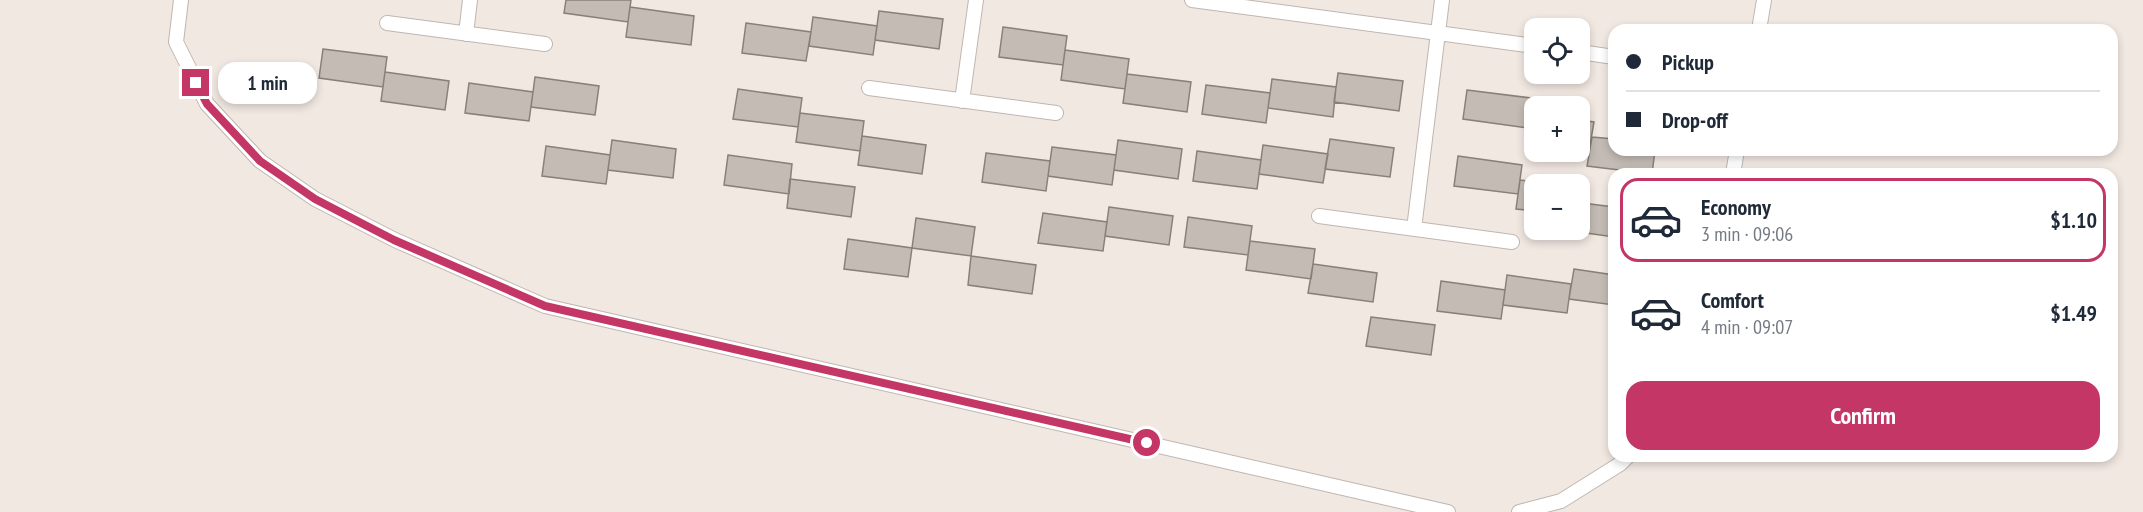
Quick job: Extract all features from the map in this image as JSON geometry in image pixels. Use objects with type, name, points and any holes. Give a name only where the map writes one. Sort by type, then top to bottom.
[{"type":"lane","points":[[181,0],[176,42],[207,104],[260,161],[315,199],[394,240],[545,306],[1448,512]]},
{"type":"lane","points":[[466,34],[470,0]]},
{"type":"lane","points":[[962,101],[976,0]]},
{"type":"lane","points":[[1192,0],[1524,45]]},
{"type":"lane","points":[[1414,229],[1442,0]]},
{"type":"lane","points":[[1760,24],[1764,0]]},
{"type":"lane","points":[[387,23],[545,44]]},
{"type":"lane","points":[[1590,53],[1608,56]]},
{"type":"lane","points":[[869,88],[1056,113]]},
{"type":"lane","points":[[1319,216],[1512,242]]},
{"type":"lane","points":[[1519,512],[1561,501],[1622,462]]},
{"type":"building","points":[[566,0],[631,0],[628,22],[564,13]]},
{"type":"building","points":[[630,7],[694,16],[691,45],[626,37]]},
{"type":"building","points":[[879,11],[943,19],[939,49],[875,40]]},
{"type":"building","points":[[813,17],[877,26],[873,55],[809,46]]},
{"type":"building","points":[[746,23],[811,32],[806,61],[742,53]]},
{"type":"building","points":[[1003,27],[1067,36],[1063,65],[999,57]]},
{"type":"building","points":[[323,49],[387,57],[383,87],[319,78]]},
{"type":"building","points":[[1065,50],[1129,59],[1125,89],[1061,80]]},
{"type":"building","points":[[385,72],[449,81],[445,110],[381,101]]},
{"type":"building","points":[[1338,73],[1403,81],[1399,111],[1334,102]]},
{"type":"building","points":[[1127,74],[1191,82],[1187,112],[1123,103]]},
{"type":"building","points":[[535,77],[599,86],[595,115],[531,107]]},
{"type":"building","points":[[1272,79],[1336,87],[1333,117],[1268,108]]},
{"type":"building","points":[[469,83],[533,92],[529,121],[465,113]]},
{"type":"building","points":[[1206,85],[1270,93],[1266,123],[1202,114]]},
{"type":"building","points":[[738,89],[802,98],[798,127],[733,119]]},
{"type":"building","points":[[1467,90],[1524,97],[1524,128],[1463,119]]},
{"type":"building","points":[[800,113],[864,121],[860,151],[796,142]]},
{"type":"building","points":[[1590,121],[1594,122],[1590,145]]},
{"type":"building","points":[[862,136],[926,145],[922,174],[858,165]]},
{"type":"building","points":[[1592,137],[1608,138],[1608,156],[1654,156],[1653,168],[1608,169],[1587,166],[1588,162],[1590,162]]},
{"type":"building","points":[[1330,139],[1394,148],[1390,177],[1325,169]]},
{"type":"building","points":[[612,140],[676,149],[673,178],[608,170]]},
{"type":"building","points":[[1118,140],[1182,149],[1178,179],[1114,170]]},
{"type":"building","points":[[1263,145],[1328,154],[1323,183],[1259,174]]},
{"type":"building","points":[[546,146],[610,155],[606,184],[542,176]]},
{"type":"building","points":[[1052,147],[1116,155],[1112,185],[1048,176]]},
{"type":"building","points":[[1197,151],[1261,160],[1257,189],[1193,181]]},
{"type":"building","points":[[986,153],[1050,161],[1046,191],[982,182]]},
{"type":"building","points":[[728,155],[792,164],[789,194],[724,185]]},
{"type":"building","points":[[1458,156],[1522,165],[1518,194],[1454,186]]},
{"type":"building","points":[[790,179],[855,187],[851,217],[787,208]]},
{"type":"building","points":[[1520,180],[1524,180],[1524,210],[1516,209]]},
{"type":"building","points":[[1590,204],[1608,206],[1608,236],[1590,234]]},
{"type":"building","points":[[1109,207],[1173,216],[1169,245],[1105,236]]},
{"type":"building","points":[[1043,213],[1107,222],[1103,251],[1038,243]]},
{"type":"building","points":[[1188,217],[1252,226],[1248,255],[1184,247]]},
{"type":"building","points":[[916,218],[975,227],[971,256],[912,248]]},
{"type":"building","points":[[848,239],[912,248],[908,277],[844,269]]},
{"type":"building","points":[[1250,241],[1315,249],[1311,279],[1246,270]]},
{"type":"building","points":[[971,256],[1036,265],[1032,294],[968,285]]},
{"type":"building","points":[[1313,264],[1377,273],[1373,302],[1308,293]]},
{"type":"building","points":[[1574,269],[1608,274],[1608,304],[1569,299]]},
{"type":"building","points":[[1507,275],[1571,284],[1567,313],[1503,305]]},
{"type":"building","points":[[1441,281],[1505,290],[1501,319],[1437,311]]},
{"type":"building","points":[[1371,317],[1435,325],[1431,355],[1366,346]]},
{"type":"route","points":[[196,83],[207,104],[260,161],[315,199],[394,240],[545,306],[1147,443]]}]
